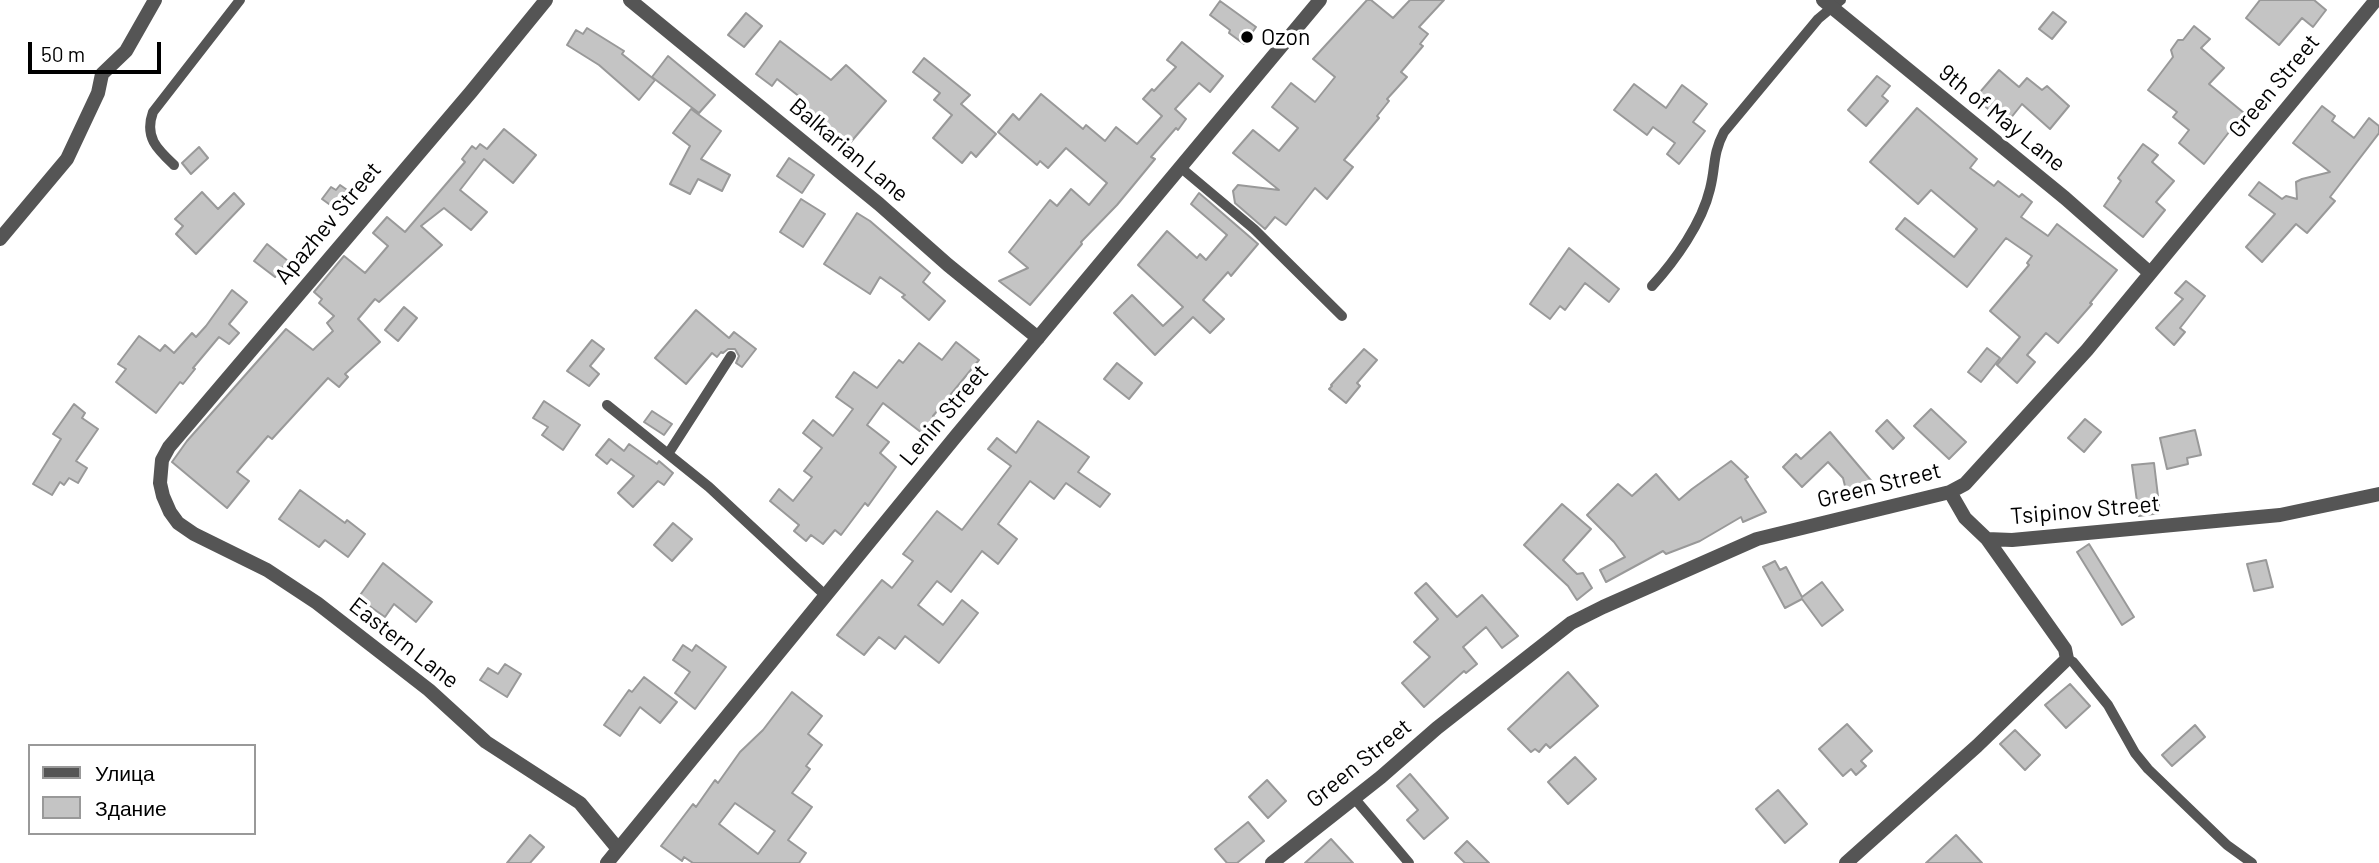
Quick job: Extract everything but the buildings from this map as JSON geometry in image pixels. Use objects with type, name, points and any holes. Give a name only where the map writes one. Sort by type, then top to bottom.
[{"type":"street","points":[[0,239],[67,159],[98,93],[102,74],[125,51],[155,0]]},
{"type":"street","name":"Apazhev Street","points":[[160,483],[162,460],[169,447],[547,0]]},
{"type":"street","name":"Balkarian Lane","points":[[630,0],[1038,338]]},
{"type":"street","name":"Lenin Street","points":[[607,863],[1038,338],[1320,0]]},
{"type":"street","name":"Green Street","points":[[1272,863],[1355,799],[1437,728],[1555,634],[1603,607],[1757,540],[1950,492],[1965,484],[2087,350],[2376,0]]},
{"type":"street","name":"9th of May Lane","points":[[1832,2],[2150,273]]},
{"type":"street","name":"Eastern Lane","points":[[160,483],[170,512],[184,528],[267,570],[317,603],[429,690],[479,736],[580,803],[618,849]]},
{"type":"street","points":[[1950,492],[1965,518],[1987,539]]},
{"type":"street","name":"Tsipinov Street","points":[[1987,539],[2012,540],[2269,516],[2321,508],[2379,494]]},
{"type":"street","name":"Tsipinov Street","points":[[1987,539],[2065,649],[2067,659]]},
{"type":"street","points":[[1846,863],[1978,746],[2067,659]]},
{"type":"lane","points":[[174,165],[152,141],[149,125],[153,113],[240,0]]},
{"type":"lane","points":[[1652,286],[1670,267],[1706,202],[1711,189],[1715,149],[1724,132],[1832,2]]},
{"type":"lane","points":[[1180,167],[1254,229],[1342,316]]},
{"type":"lane","points":[[668,454],[731,356]]},
{"type":"lane","points":[[607,405],[709,487],[825,596]]},
{"type":"lane","points":[[2067,659],[2082,672],[2108,705],[2135,753],[2157,779],[2227,845],[2252,863]]},
{"type":"lane","points":[[1355,799],[1409,863]]},
{"type":"place","name":"Ozon","points":[[1247,37]]}]
